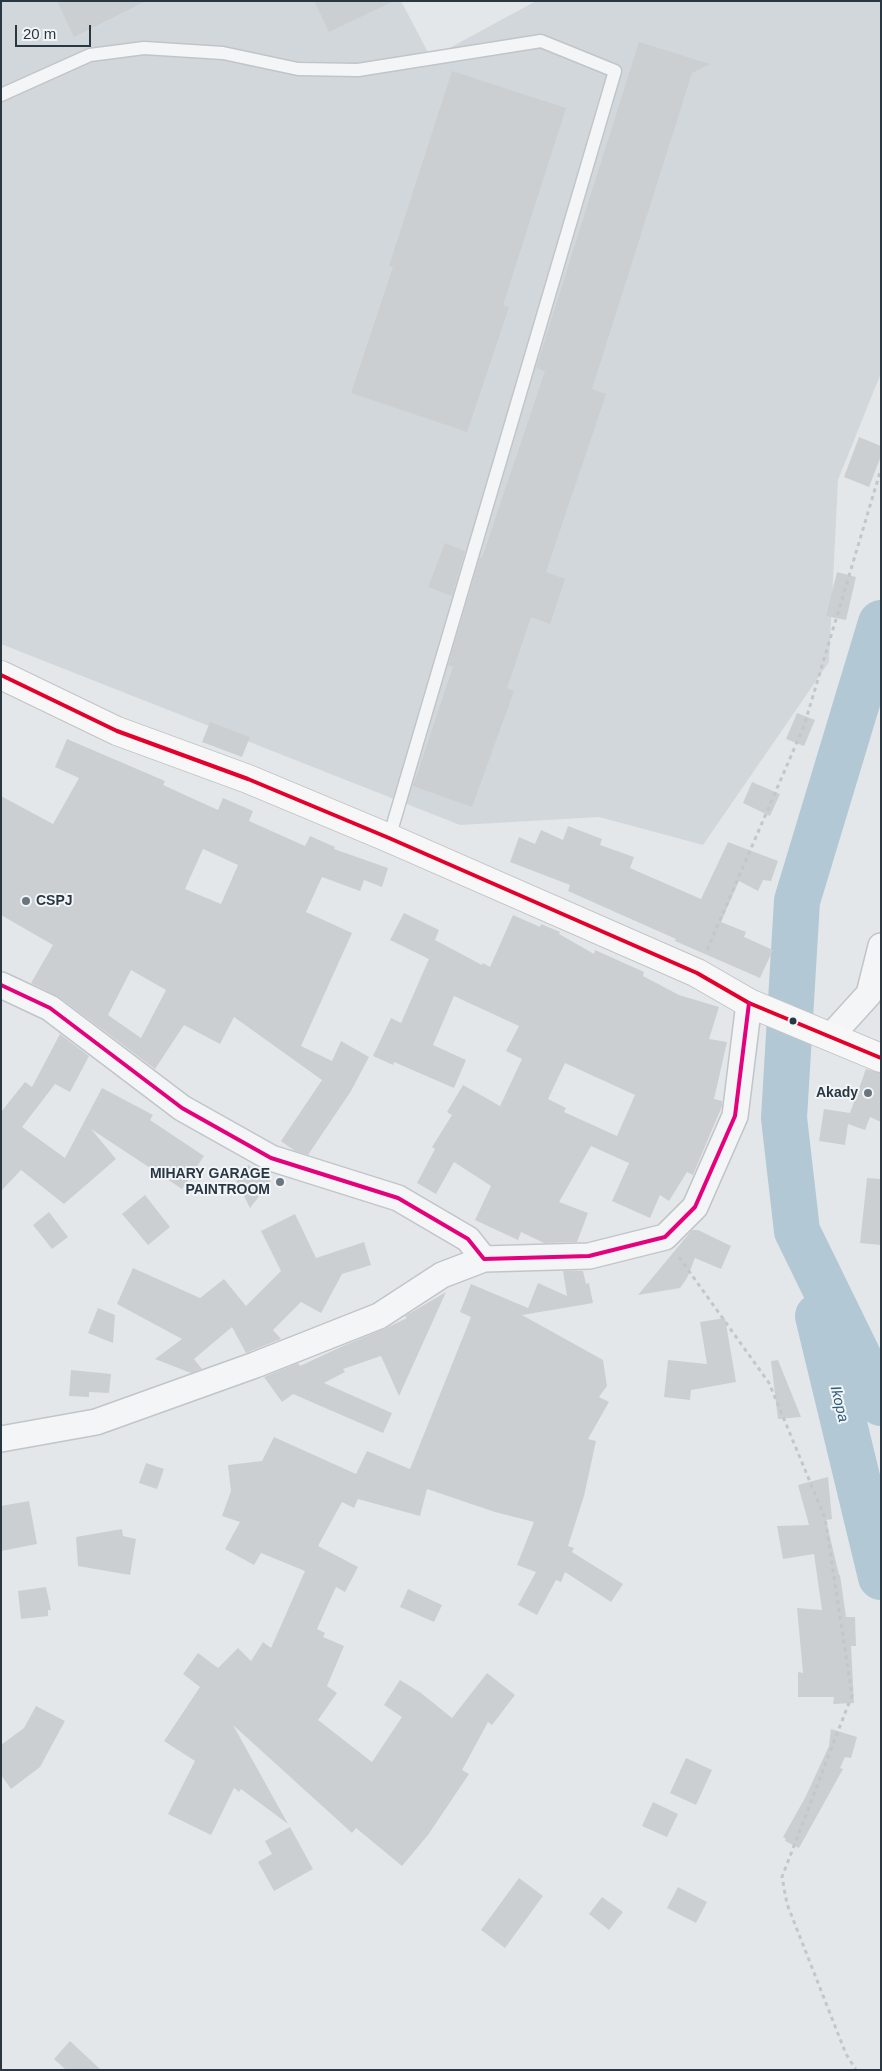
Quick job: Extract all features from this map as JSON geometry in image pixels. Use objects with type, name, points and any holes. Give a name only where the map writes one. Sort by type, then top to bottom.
[{"type":"main road","points":[[1,675],[117,731],[248,779],[389,838],[697,973],[749,1003],[881,1058]]},
{"type":"street","points":[[830,1037],[869,994],[881,946]]},
{"type":"street","points":[[1,985],[50,1008],[182,1108],[271,1158],[398,1198],[468,1239],[484,1259]]},
{"type":"street","points":[[1,1439],[96,1422],[254,1365],[379,1316],[442,1275],[484,1259],[589,1256],[665,1238],[695,1207],[735,1116],[749,1003]]},
{"type":"lane","points":[[1,95],[90,55],[144,48],[224,53],[298,69],[358,70],[541,41],[615,71],[389,838]]},
{"type":"path","points":[[697,973],[804,726],[881,469]]},
{"type":"path","points":[[665,1238],[769,1383],[825,1518],[852,1695],[782,1878],[787,1904],[846,2054],[856,2070]]},
{"type":"shaded area","points":[[1,1],[401,1],[431,58],[536,1],[881,1],[881,373],[838,480],[829,662],[703,845],[599,817],[460,825],[1,644]]},
{"type":"building","points":[[57,1],[146,1],[74,37]]},
{"type":"building","points":[[314,1],[394,1],[329,32]]},
{"type":"building","points":[[639,42],[710,64],[692,73],[592,389],[606,394],[546,572],[565,579],[550,624],[531,617],[507,688],[514,691],[472,807],[413,786],[453,667],[448,665],[480,557],[482,558],[545,371],[536,368]]},
{"type":"building","points":[[452,71],[566,108],[503,305],[509,307],[467,432],[351,393],[393,267],[389,266]]},
{"type":"building","points":[[859,437],[881,446],[881,456],[869,487],[844,477]]},
{"type":"building","points":[[445,543],[465,551],[452,596],[428,587]]},
{"type":"building","points":[[837,572],[856,577],[846,620],[826,616]]},
{"type":"building","points":[[797,713],[815,720],[804,746],[786,739]]},
{"type":"building","points":[[210,722],[250,737],[242,757],[202,742]]},
{"type":"building","points":[[67,739],[165,781],[163,785],[218,810],[223,798],[253,811],[249,821],[305,846],[310,836],[335,847],[334,849],[388,868],[382,887],[364,880],[360,891],[322,877],[306,912],[352,933],[301,1046],[332,1061],[341,1041],[369,1057],[351,1091],[308,1155],[295,1151],[281,1141],[322,1080],[234,1017],[220,1044],[184,1025],[155,1069],[59,997],[31,983],[53,945],[1,915],[1,796],[53,824],[79,778],[55,767]],"holes":[[[203,849],[238,865],[221,904],[185,889]],[[131,970],[166,990],[141,1038],[108,1015]]]},
{"type":"building","points":[[752,782],[780,794],[770,816],[743,803]]},
{"type":"building","points":[[568,826],[602,839],[600,845],[634,857],[630,868],[701,899],[728,842],[778,861],[771,881],[763,880],[758,891],[739,881],[721,922],[746,932],[744,937],[773,950],[760,978],[568,891],[570,885],[510,862],[519,837],[535,844],[541,830],[563,840]]},
{"type":"building","points":[[404,913],[439,930],[435,940],[482,965],[483,963],[490,967],[513,915],[540,927],[541,924],[560,932],[559,934],[594,954],[595,950],[644,972],[643,976],[679,995],[719,1007],[709,1039],[727,1042],[714,1099],[722,1101],[722,1106],[693,1175],[687,1172],[669,1201],[660,1195],[650,1218],[612,1201],[629,1163],[591,1146],[559,1202],[588,1213],[577,1242],[544,1243],[521,1232],[518,1240],[475,1220],[491,1186],[454,1162],[436,1194],[417,1183],[435,1149],[432,1147],[452,1115],[447,1112],[463,1085],[500,1106],[522,1059],[506,1051],[519,1026],[454,996],[433,1045],[466,1060],[454,1088],[394,1062],[393,1065],[373,1056],[391,1018],[401,1023],[429,959],[390,940]],"holes":[[[565,1063],[635,1095],[617,1136],[564,1112],[566,1108],[548,1099]]]},
{"type":"building","points":[[60,1034],[89,1056],[70,1092],[55,1084],[22,1127],[65,1158],[102,1088],[153,1115],[150,1120],[204,1156],[182,1189],[91,1129],[116,1159],[64,1204],[21,1170],[1,1191],[1,1112],[25,1082],[32,1087]]},
{"type":"building","points":[[866,1069],[881,1073],[881,1122],[870,1117],[865,1130],[848,1124],[845,1145],[819,1141],[824,1109],[850,1113]]},
{"type":"building","points":[[248,1165],[271,1181],[250,1208],[236,1180]]},
{"type":"building","points":[[867,1178],[881,1179],[881,1245],[860,1243]]},
{"type":"building","points":[[145,1195],[170,1227],[148,1245],[122,1214]]},
{"type":"building","points":[[49,1212],[68,1237],[52,1249],[33,1225]]},
{"type":"building","points":[[295,1214],[316,1258],[364,1242],[371,1265],[342,1274],[321,1313],[301,1302],[273,1330],[281,1339],[246,1353],[232,1327],[194,1359],[202,1369],[191,1373],[155,1359],[182,1339],[117,1304],[133,1268],[200,1298],[224,1279],[246,1306],[281,1271],[261,1231]]},
{"type":"building","points":[[692,1230],[698,1230],[731,1246],[721,1269],[695,1258],[687,1278],[680,1288],[638,1295]]},
{"type":"building","points":[[563,1271],[583,1271],[586,1284],[589,1283],[593,1303],[522,1315],[603,1360],[607,1386],[599,1397],[609,1402],[588,1439],[596,1441],[584,1496],[568,1546],[574,1548],[572,1552],[623,1584],[611,1602],[565,1572],[561,1582],[556,1580],[537,1615],[518,1605],[536,1572],[517,1565],[534,1522],[495,1512],[427,1489],[420,1516],[358,1499],[354,1508],[342,1502],[318,1546],[358,1567],[345,1592],[336,1587],[317,1629],[325,1633],[323,1637],[344,1646],[327,1686],[337,1693],[318,1720],[372,1762],[402,1717],[384,1705],[400,1680],[421,1693],[452,1718],[487,1673],[515,1695],[492,1725],[488,1722],[462,1770],[469,1774],[428,1835],[402,1866],[356,1828],[352,1833],[233,1725],[288,1824],[241,1789],[239,1792],[234,1788],[211,1835],[168,1814],[195,1761],[164,1741],[200,1687],[183,1674],[198,1653],[218,1668],[238,1648],[251,1661],[263,1642],[271,1648],[305,1571],[261,1553],[254,1565],[225,1549],[240,1522],[222,1516],[231,1491],[228,1465],[262,1461],[274,1437],[356,1474],[367,1451],[410,1469],[471,1317],[460,1312],[471,1284],[528,1308],[538,1283],[567,1296]]},
{"type":"building","points":[[446,1292],[399,1396],[381,1356],[343,1369],[345,1372],[324,1383],[392,1413],[383,1433],[293,1394],[282,1402],[264,1377],[298,1363],[300,1366],[384,1329],[407,1318],[405,1316]]},
{"type":"building","points":[[98,1308],[115,1315],[113,1343],[88,1333]]},
{"type":"building","points":[[725,1318],[736,1382],[691,1390],[690,1400],[664,1397],[668,1360],[707,1364],[700,1322]]},
{"type":"building","points":[[778,1360],[801,1417],[778,1419],[771,1361]]},
{"type":"building","points":[[71,1370],[111,1374],[109,1393],[89,1392],[89,1397],[69,1396]]},
{"type":"building","points":[[146,1463],[164,1469],[157,1489],[139,1483]]},
{"type":"building","points":[[828,1477],[832,1519],[826,1520],[840,1575],[846,1617],[855,1617],[856,1646],[851,1646],[854,1703],[833,1704],[834,1697],[798,1697],[798,1672],[803,1673],[797,1608],[822,1610],[814,1554],[783,1559],[777,1526],[809,1525],[798,1485]]},
{"type":"building","points":[[29,1501],[37,1544],[1,1551],[1,1506]]},
{"type":"building","points":[[122,1529],[123,1536],[136,1539],[130,1575],[78,1566],[76,1537]]},
{"type":"building","points":[[46,1587],[51,1610],[48,1610],[48,1616],[21,1619],[18,1591]]},
{"type":"building","points":[[408,1589],[442,1605],[434,1622],[400,1607]]},
{"type":"building","points":[[36,1706],[65,1721],[40,1767],[11,1789],[1,1775],[1,1745],[24,1728]]},
{"type":"building","points":[[831,1729],[857,1737],[851,1758],[845,1757],[840,1768],[843,1769],[799,1848],[785,1841],[786,1839],[783,1837],[805,1798],[829,1746]]},
{"type":"building","points":[[686,1758],[712,1770],[696,1805],[670,1793]]},
{"type":"building","points":[[653,1802],[678,1814],[667,1837],[642,1826]]},
{"type":"building","points":[[290,1827],[313,1869],[274,1891],[258,1862],[272,1854],[265,1841]]},
{"type":"building","points":[[519,1878],[543,1896],[505,1948],[481,1930]]},
{"type":"building","points":[[678,1887],[707,1902],[696,1923],[667,1908]]},
{"type":"building","points":[[602,1897],[623,1912],[609,1930],[589,1914]]},
{"type":"building","points":[[70,2041],[101,2070],[66,2070],[54,2059]]},
{"type":"waterway","points":[[881,623],[797,901],[784,1118],[797,1231],[881,1403]]},
{"type":"waterway","name":"Ikopa","points":[[818,1316],[881,1577]]},
{"type":"transit line","points":[[1,675],[117,731],[248,779],[389,838],[697,973],[749,1003],[881,1058]]},
{"type":"transit line","points":[[1,985],[50,1008],[182,1108],[271,1158],[398,1198],[468,1239],[484,1259],[589,1256],[665,1237],[695,1207],[735,1116],[749,1003]]},
{"type":"place","name":"CSPJ","points":[[26,901]]},
{"type":"place","name":"Akady","points":[[868,1093]]},
{"type":"place","name":"MIHARY GARAGE PAINTROOM","points":[[280,1182]]}]
